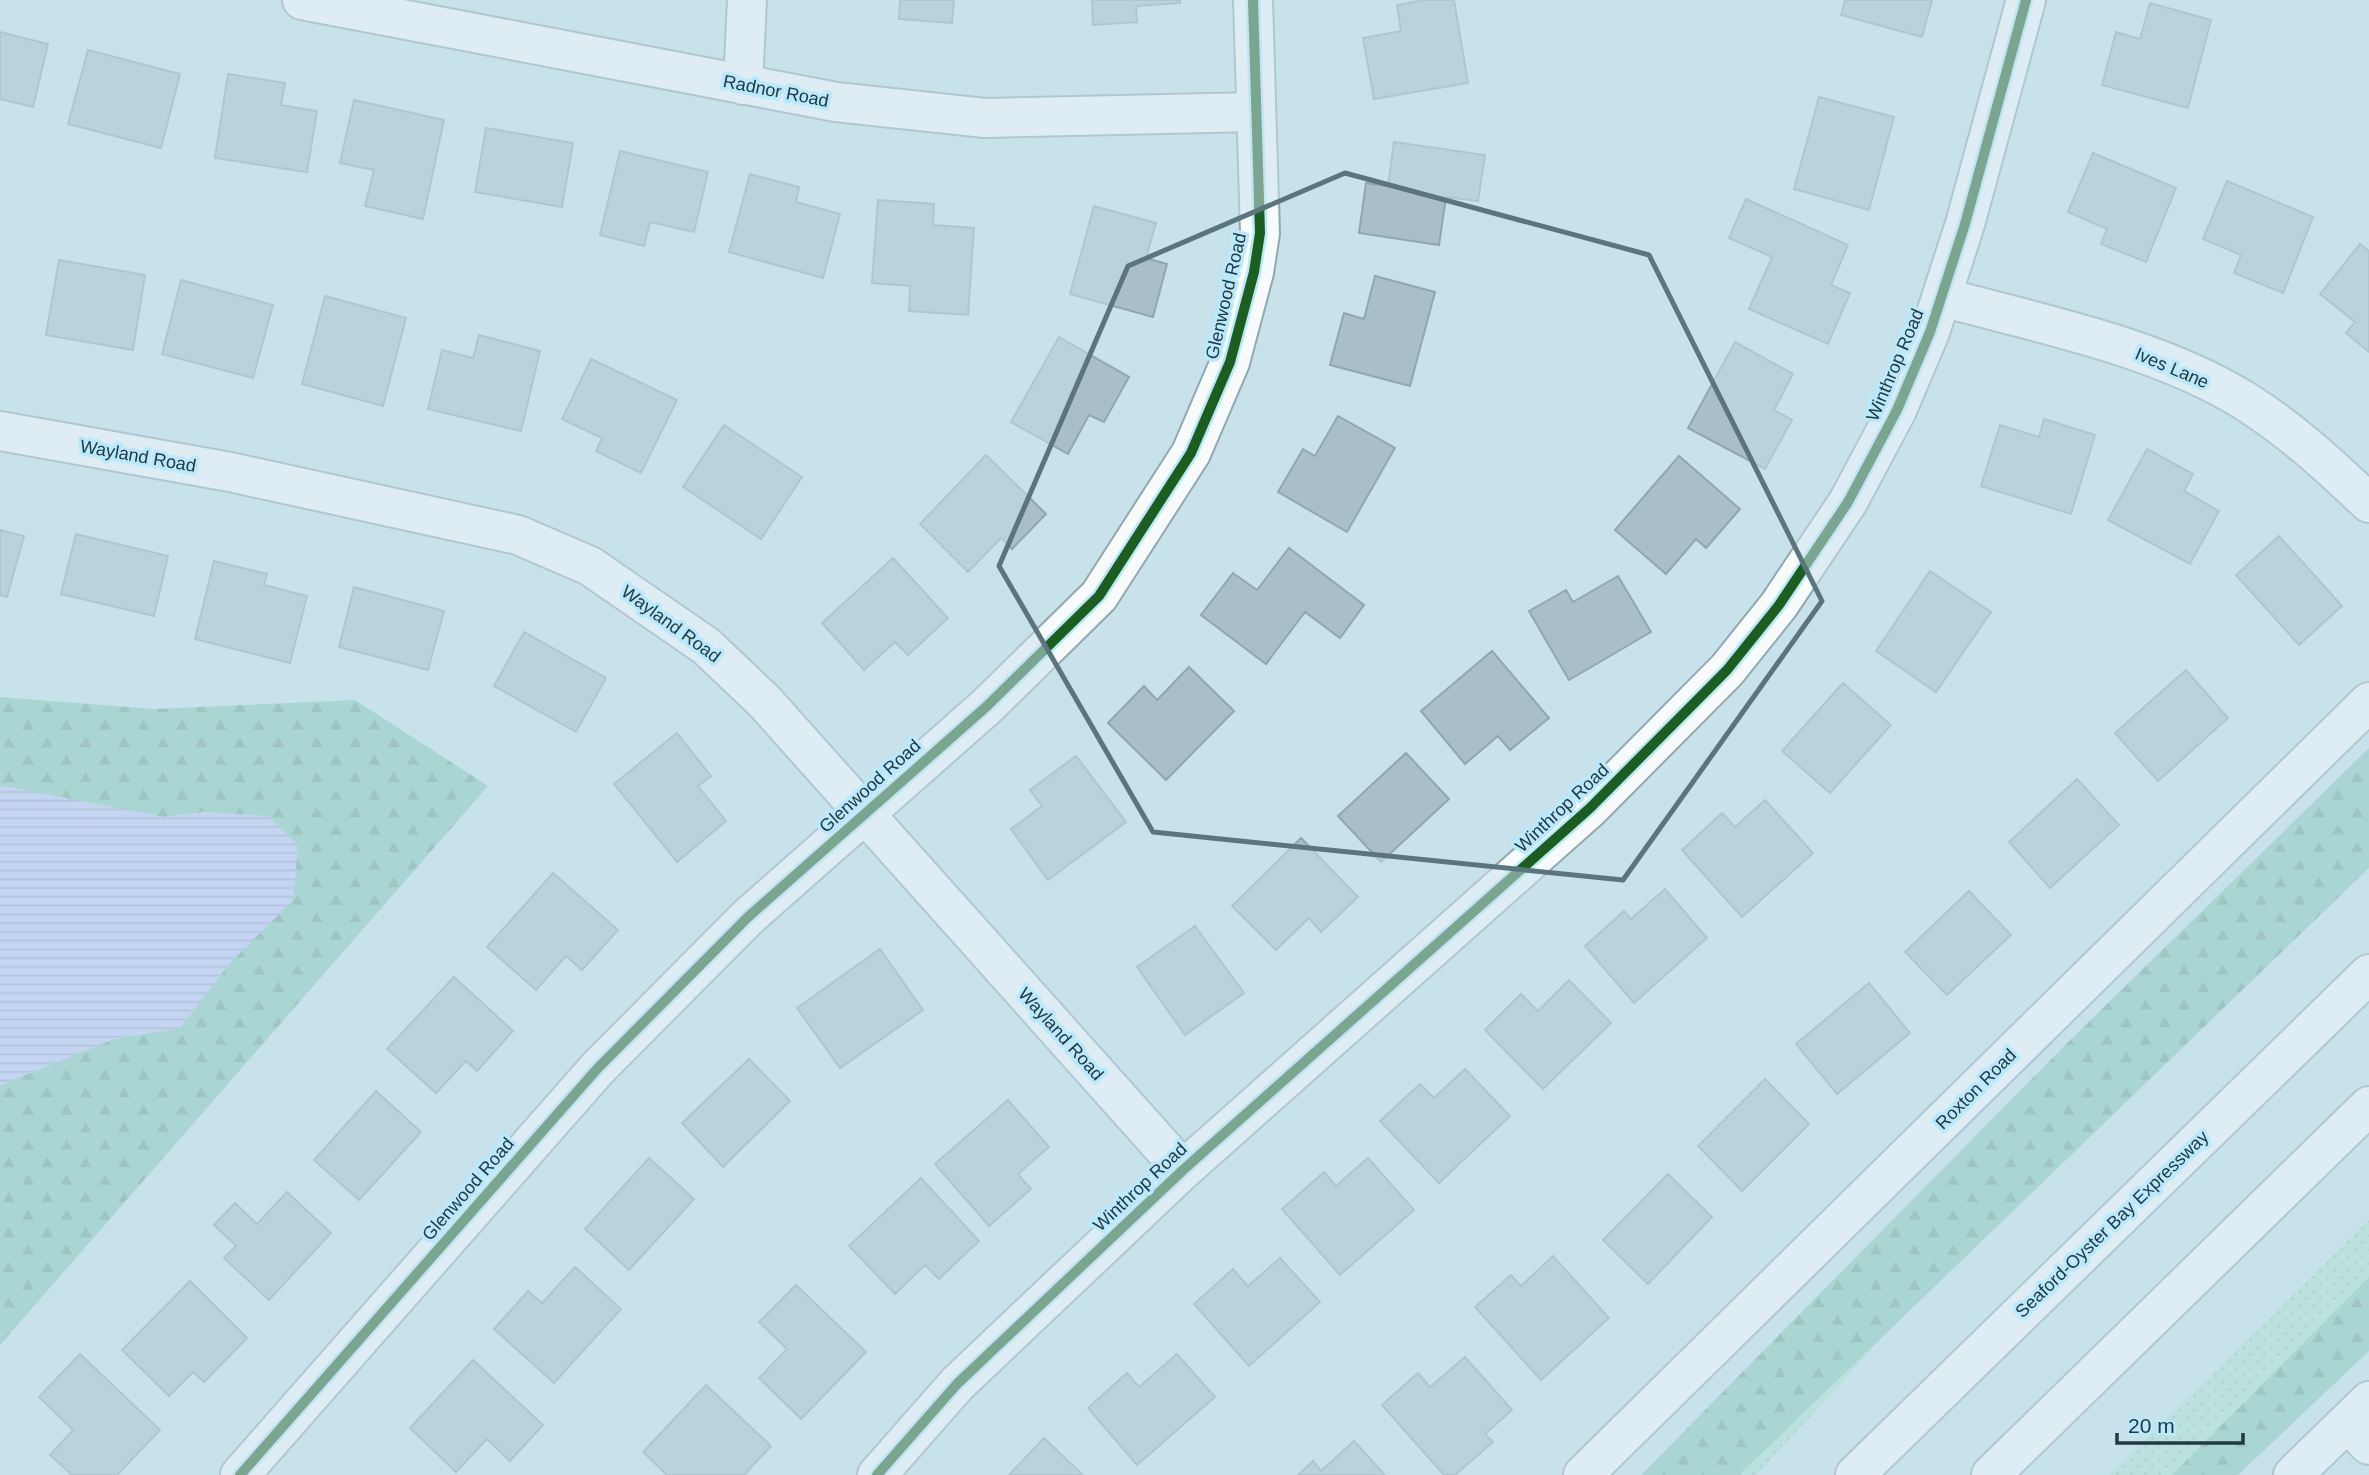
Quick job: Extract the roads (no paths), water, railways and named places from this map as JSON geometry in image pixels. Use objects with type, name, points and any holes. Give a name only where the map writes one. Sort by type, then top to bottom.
[{"type":"main road","name":"Radnor Road","points":[[302,0],[836,103],[985,118],[1256,112]]},
{"type":"main road","points":[[744,85],[747,0]]},
{"type":"main road","name":"Glenwood Road","points":[[240,1475],[597,1069],[748,916],[986,707],[1099,596],[1191,453],[1230,362],[1254,272],[1260,233],[1253,0]]},
{"type":"main road","name":"Winthrop Road","points":[[877,1475],[957,1384],[1183,1170],[1590,808],[1727,670],[1779,605],[1848,502],[1897,410],[1942,297],[1965,224],[2026,0]]},
{"type":"main road","name":"Ives Lane","points":[[1942,297],[2121,346],[2179,367],[2244,400],[2306,444],[2369,503]]},
{"type":"main road","name":"Wayland Road","points":[[0,431],[230,472],[517,535],[590,566],[706,646],[764,701],[1183,1170]]},
{"type":"main road","name":"Roxton Road","points":[[1583,1475],[2369,702]]},
{"type":"main road","name":"Seaford-Oyster Bay Expressway","points":[[1855,1475],[2369,974]]},
{"type":"main road","points":[[1991,1475],[2369,1106]]},
{"type":"main road","points":[[2293,1475],[2362,1423]]},
{"type":"water","points":[[0,787],[164,817],[206,812],[268,816],[298,845],[293,900],[228,965],[180,1028],[114,1039],[0,1085]]}]
